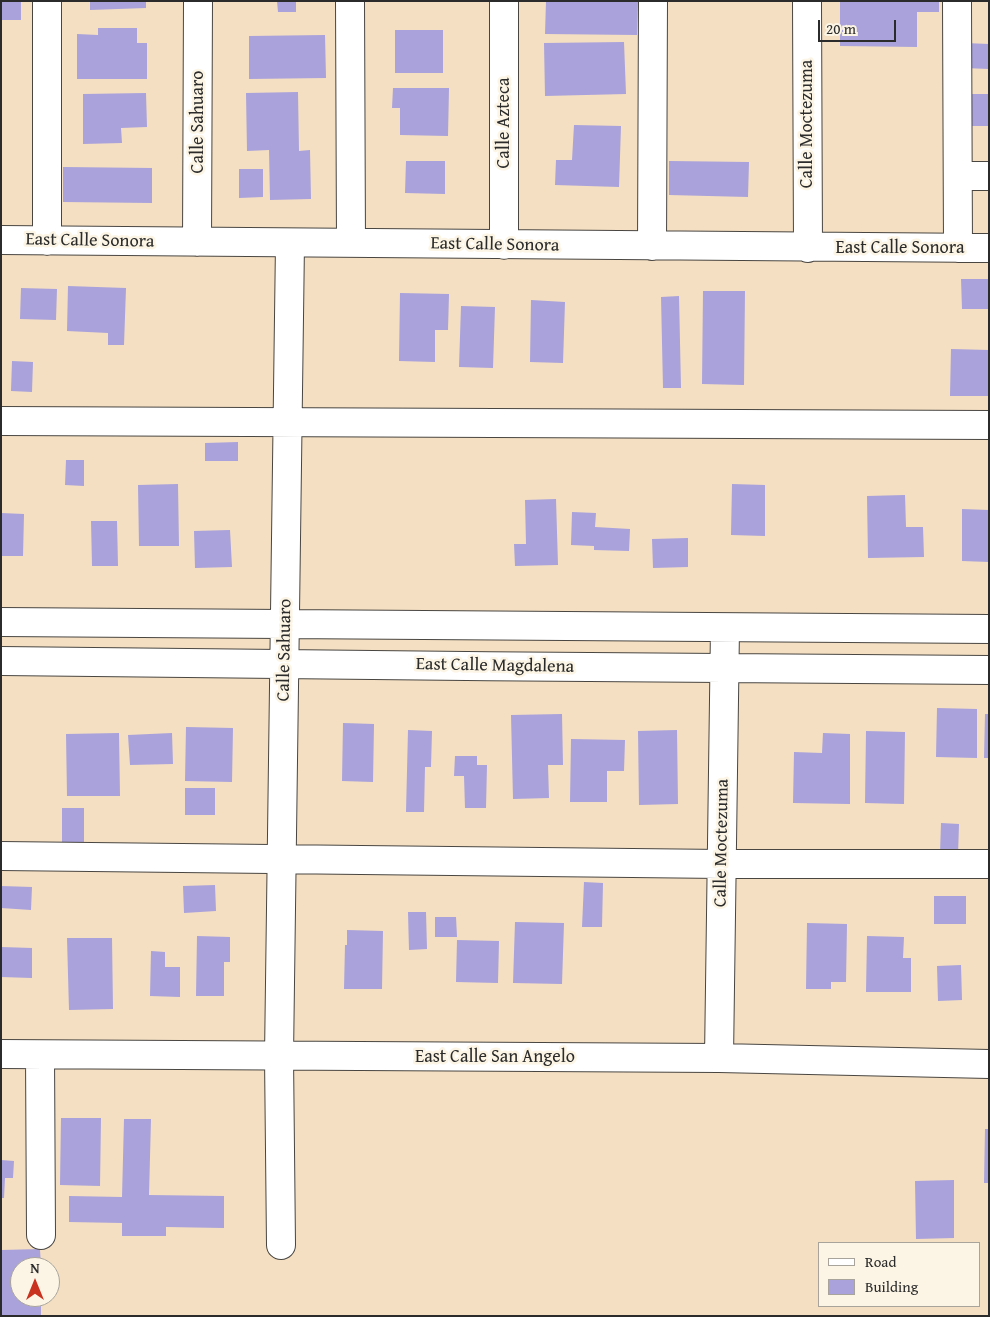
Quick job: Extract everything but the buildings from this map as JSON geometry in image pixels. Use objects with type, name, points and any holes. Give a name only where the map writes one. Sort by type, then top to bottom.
[{"type":"street","points":[[47,1],[47,241]]},
{"type":"street","name":"Calle Sahuaro","points":[[197,242],[198,1]]},
{"type":"street","points":[[350,1],[351,243]]},
{"type":"street","name":"Calle Azteca","points":[[504,1],[504,245]]},
{"type":"street","points":[[652,1],[652,246]]},
{"type":"street","name":"Calle Moctezuma","points":[[806,1],[808,248]]},
{"type":"street","points":[[957,1],[958,248]]},
{"type":"street","points":[[958,176],[989,176]]},
{"type":"street","name":"East Calle Sonora","points":[[1,240],[989,248]]},
{"type":"street","name":"Calle Sahuaro","points":[[281,1245],[279,1056],[290,243]]},
{"type":"street","points":[[1,421],[989,425]]},
{"type":"street","points":[[1,622],[989,629]]},
{"type":"street","name":"Calle Moctezuma","points":[[719,1058],[725,628]]},
{"type":"street","name":"East Calle Magdalena","points":[[1,661],[284,662],[724,670],[989,670]]},
{"type":"street","points":[[1,856],[722,864],[989,864]]},
{"type":"street","name":"East Calle San Angelo","points":[[1,1054],[719,1058],[989,1064]]},
{"type":"street","points":[[40,1055],[42,1235]]}]
